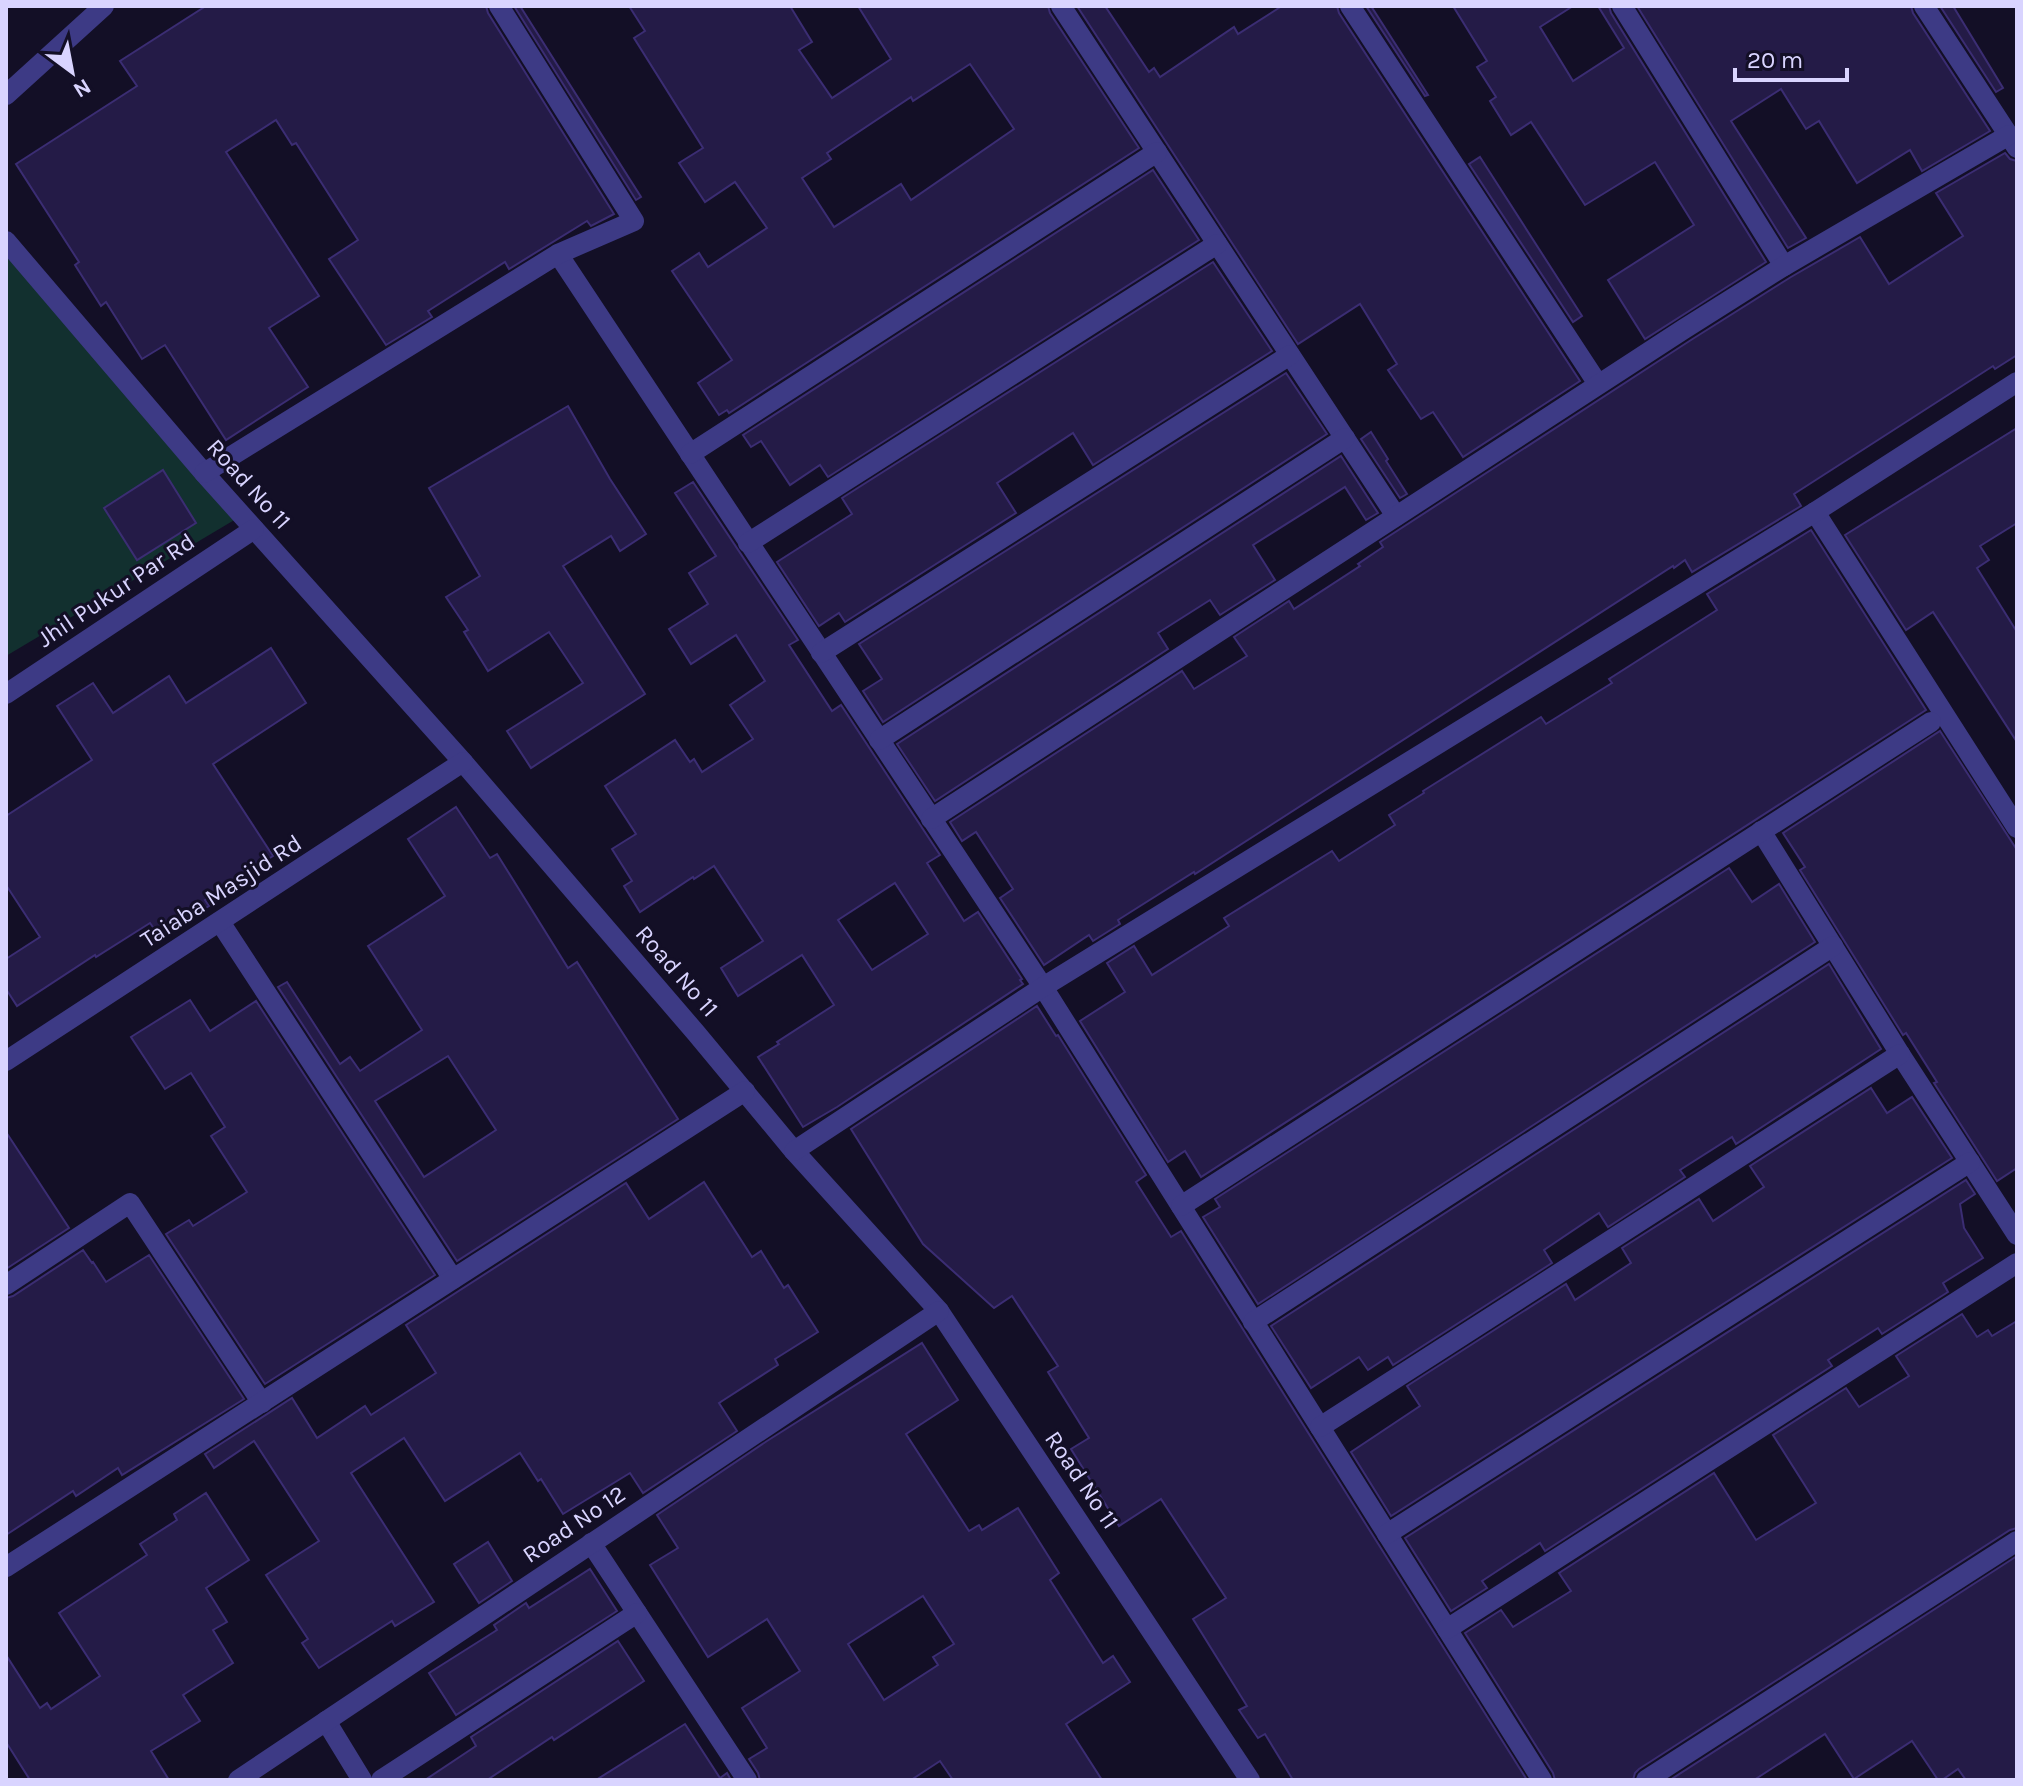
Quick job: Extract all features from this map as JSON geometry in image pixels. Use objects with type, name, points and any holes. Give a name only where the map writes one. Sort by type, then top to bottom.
[{"type":"street","points":[[6,95],[104,6]]},
{"type":"street","points":[[204,473],[558,254],[634,221],[499,6]]},
{"type":"street","points":[[1061,6],[1396,516]]},
{"type":"street","points":[[1350,6],[1598,384]]},
{"type":"street","points":[[1622,6],[1784,266]]},
{"type":"street","points":[[931,819],[1784,266],[2013,141],[1924,6]]},
{"type":"street","points":[[690,454],[1157,152]]},
{"type":"street","name":"Road No 11","points":[[6,241],[204,473],[463,762],[794,1151],[939,1311],[1250,1780]]},
{"type":"street","points":[[748,543],[1217,244]]},
{"type":"street","points":[[558,254],[1043,987],[1542,1780]]},
{"type":"street","points":[[821,653],[1290,355]]},
{"type":"street","points":[[794,1151],[1043,987],[1815,512],[2017,382]]},
{"type":"street","points":[[879,740],[1345,438]]},
{"type":"street","points":[[1815,512],[2017,828]]},
{"type":"street","name":"Jhil Pukur Par Rd","points":[[6,694],[254,529]]},
{"type":"street","points":[[1181,1206],[1931,722]]},
{"type":"street","name":"Taiaba Masjid Rd","points":[[6,1061],[463,762]]},
{"type":"street","points":[[1761,831],[2017,1235]]},
{"type":"street","points":[[220,922],[453,1279]]},
{"type":"street","points":[[1253,1322],[1833,946]]},
{"type":"street","points":[[1320,1427],[1900,1054]]},
{"type":"street","points":[[6,1567],[745,1091]]},
{"type":"street","points":[[1387,1534],[1970,1162]]},
{"type":"street","points":[[6,1285],[130,1203],[262,1403]]},
{"type":"street","points":[[1447,1629],[2017,1263]]},
{"type":"street","name":"Road No 12","points":[[238,1780],[939,1311]]},
{"type":"street","points":[[1646,1780],[2017,1541]]},
{"type":"street","points":[[591,1543],[747,1780]]},
{"type":"street","points":[[381,1780],[637,1613]]},
{"type":"street","points":[[326,1721],[362,1780]]},
{"type":"green space","points":[[6,253],[241,516],[6,656]]},
{"type":"building","points":[[206,6],[486,6],[614,214],[591,226],[587,221],[509,269],[505,262],[428,311],[432,317],[386,345],[329,259],[358,240],[296,143],[292,145],[276,120],[226,152],[319,296],[269,328],[308,387],[226,440],[165,345],[142,359],[106,302],[101,306],[75,265],[79,262],[16,164],[137,86],[120,61]]},
{"type":"building","points":[[514,6],[520,6],[641,197],[636,200]]},
{"type":"building","points":[[629,6],[790,6],[812,42],[799,50],[832,98],[891,59],[858,6],[1048,6],[1139,148],[729,413],[727,410],[719,415],[698,383],[732,360],[672,271],[699,253],[708,267],[767,228],[735,182],[705,202],[679,163],[703,148],[634,38],[645,31]],"holes":[[[970,64],[1014,129],[911,200],[901,184],[834,227],[802,178],[831,159],[827,153],[911,97],[913,101]]]},
{"type":"building","points":[[1077,6],[1105,6],[1149,72],[1154,68],[1160,77],[1234,27],[1238,34],[1282,6],[1337,6],[1580,381],[1463,457],[1433,412],[1421,419],[1388,370],[1397,364],[1360,304],[1298,344]]},
{"type":"building","points":[[1366,6],[1371,6],[1428,95],[1425,96]]},
{"type":"building","points":[[1453,6],[1573,6],[1540,27],[1573,81],[1624,48],[1598,6],[1609,6],[1766,262],[1645,339],[1608,280],[1694,225],[1655,162],[1585,205],[1531,122],[1511,135],[1490,101],[1496,97],[1477,67],[1487,61]]},
{"type":"building","points":[[1637,6],[1911,6],[1990,131],[1922,171],[1910,150],[1857,183],[1819,121],[1806,129],[1781,89],[1731,121],[1806,238],[1788,248]]},
{"type":"building","points":[[1940,6],[1953,6],[2003,88],[1996,92]]},
{"type":"building","points":[[2005,153],[2017,161],[2017,355],[1995,369],[1993,366],[1794,494],[1801,506],[1692,572],[1685,560],[1673,566],[1195,874],[1118,920],[1120,924],[1093,941],[1089,935],[1044,965],[1000,898],[1013,889],[976,832],[962,841],[950,822],[1182,671],[1194,689],[1247,656],[1234,637],[1289,601],[1294,609],[1360,566],[1358,564],[1383,547],[1380,542],[1691,340],[1860,237],[1889,284],[1963,236],[1936,193]]},
{"type":"building","points":[[1480,157],[1582,316],[1573,322],[1469,164]]},
{"type":"building","points":[[1153,170],[1199,240],[828,477],[820,465],[790,485],[761,441],[751,447],[743,435]]},
{"type":"building","points":[[1213,262],[1272,351],[1093,465],[1073,433],[997,483],[1016,513],[845,622],[839,613],[819,626],[777,562],[852,514],[842,498]]},
{"type":"building","points":[[1286,373],[1327,434],[883,722],[863,691],[882,679],[859,644]]},
{"type":"building","points":[[568,406],[646,534],[620,551],[611,536],[563,566],[645,694],[531,768],[507,731],[583,683],[549,632],[488,671],[464,632],[468,630],[446,597],[480,576],[429,488]]},
{"type":"building","points":[[2017,428],[2017,523],[1980,546],[1989,560],[1977,568],[2017,632],[2017,742],[1933,612],[1906,630],[1845,535]]},
{"type":"building","points":[[1371,432],[1407,494],[1400,498],[1361,439]]},
{"type":"building","points":[[1341,456],[1378,513],[1366,520],[1345,487],[1253,545],[1275,580],[1220,615],[1210,600],[1158,633],[1168,649],[935,801],[897,744]]},
{"type":"building","points":[[163,470],[196,523],[137,560],[104,508]]},
{"type":"building","points":[[693,482],[798,640],[789,645],[832,711],[841,705],[940,855],[927,863],[964,921],[978,912],[1022,979],[1023,984],[803,1127],[758,1057],[834,1005],[802,955],[738,996],[721,968],[763,941],[714,866],[640,912],[624,886],[632,881],[612,849],[636,834],[605,786],[675,740],[690,762],[694,759],[702,772],[753,739],[730,705],[765,681],[736,635],[691,664],[669,629],[708,604],[689,573],[716,556],[675,493]],"holes":[[[895,883],[928,934],[872,970],[838,920]]]},
{"type":"building","points":[[1811,530],[1926,710],[1201,1177],[1185,1151],[1168,1162],[1080,1021],[1125,992],[1107,963],[1134,946],[1152,975],[1229,926],[1224,918],[1332,851],[1339,861],[1395,825],[1389,815],[1423,791],[1541,717],[1546,724],[1612,683],[1609,679],[1717,610],[1707,594]]},
{"type":"building","points":[[271,648],[306,703],[213,764],[273,856],[205,900],[209,906],[160,937],[150,923],[17,1006],[6,989],[6,959],[40,937],[6,885],[6,816],[92,760],[57,706],[93,683],[113,713],[169,676],[186,703]]},
{"type":"building","points":[[1940,731],[2017,850],[2017,1168],[1997,1181],[1800,870],[1805,867],[1783,833]]},
{"type":"building","points":[[456,807],[490,858],[497,854],[568,968],[577,962],[678,1119],[457,1261],[278,987],[287,982],[340,1064],[350,1057],[360,1071],[422,1030],[368,946],[445,896],[408,839]],"holes":[[[448,1056],[496,1130],[424,1177],[375,1101]]]},
{"type":"building","points":[[1729,868],[1752,902],[1779,884],[1815,942],[1258,1304],[1203,1217],[1220,1207],[1215,1199]]},
{"type":"building","points":[[1829,964],[1881,1049],[1736,1144],[1732,1137],[1680,1170],[1685,1177],[1608,1227],[1599,1213],[1544,1250],[1552,1263],[1393,1365],[1388,1357],[1368,1370],[1359,1357],[1311,1388],[1271,1326]]},
{"type":"building","points":[[190,1000],[210,1031],[256,1001],[435,1275],[265,1384],[166,1234],[189,1220],[193,1226],[247,1192],[211,1136],[225,1127],[191,1073],[165,1089],[131,1037]]},
{"type":"building","points":[[1037,1006],[1146,1175],[1136,1182],[1171,1237],[1181,1231],[1527,1780],[1293,1780],[1265,1734],[1258,1738],[1239,1710],[1247,1706],[1193,1619],[1226,1598],[1161,1499],[1119,1526],[1071,1449],[1089,1438],[1048,1372],[1058,1366],[1012,1296],[994,1308],[923,1244],[851,1129]]},
{"type":"building","points":[[1871,1088],[1887,1113],[1912,1097],[1952,1158],[1391,1516],[1351,1452],[1420,1406],[1407,1386],[1566,1284],[1575,1300],[1631,1263],[1622,1248],[1699,1199],[1713,1221],[1764,1187],[1750,1166]]},
{"type":"building","points":[[6,1132],[69,1228],[6,1269]]},
{"type":"building","points":[[1966,1180],[1975,1194],[1960,1204],[1964,1228],[1983,1258],[1943,1283],[1948,1292],[1882,1334],[1878,1328],[1828,1360],[1832,1366],[1545,1551],[1540,1543],[1482,1581],[1487,1588],[1451,1611],[1405,1538]]},
{"type":"building","points":[[704,1182],[752,1257],[761,1251],[784,1288],[788,1285],[818,1332],[775,1359],[778,1365],[719,1403],[737,1431],[643,1493],[630,1473],[563,1514],[520,1453],[445,1501],[404,1438],[351,1473],[434,1602],[395,1626],[392,1621],[319,1668],[302,1643],[308,1639],[266,1575],[319,1541],[254,1441],[214,1468],[205,1454],[292,1398],[317,1438],[365,1406],[371,1415],[436,1373],[406,1325],[626,1183],[649,1219]]},
{"type":"building","points":[[83,1250],[106,1282],[149,1255],[244,1399],[122,1475],[118,1468],[76,1496],[73,1491],[6,1535],[6,1298]]},
{"type":"building","points":[[1962,1314],[1977,1337],[1988,1330],[1992,1336],[2017,1321],[2017,1528],[1639,1769],[1633,1780],[1555,1780],[1465,1633],[1501,1610],[1513,1627],[1571,1591],[1559,1573],[1714,1473],[1756,1540],[1816,1503],[1773,1435],[1846,1388],[1859,1407],[1909,1376],[1896,1356]]},
{"type":"building","points":[[922,1343],[958,1400],[906,1434],[969,1531],[979,1525],[982,1530],[1018,1508],[1059,1573],[1050,1580],[1103,1663],[1113,1656],[1130,1682],[1066,1724],[1102,1780],[953,1780],[940,1761],[911,1780],[760,1780],[749,1759],[767,1748],[742,1708],[800,1671],[767,1619],[708,1657],[650,1565],[678,1548],[657,1515]],"holes":[[[923,1596],[954,1644],[933,1657],[938,1665],[884,1700],[848,1644]]]},
{"type":"building","points":[[206,1493],[249,1560],[206,1588],[227,1622],[213,1630],[233,1663],[183,1695],[200,1721],[151,1751],[169,1780],[30,1780],[6,1742],[6,1655],[40,1708],[47,1703],[51,1709],[100,1676],[59,1613],[147,1555],[140,1544],[177,1520],[174,1514]]},
{"type":"building","points":[[488,1542],[512,1581],[479,1603],[454,1564]]},
{"type":"building","points":[[2017,1556],[2017,1780],[1966,1780],[1958,1769],[1938,1780],[1912,1741],[1854,1779],[1825,1734],[1754,1780],[1670,1780]]},
{"type":"building","points":[[590,1569],[617,1611],[456,1715],[429,1673],[497,1630],[494,1625],[526,1603],[529,1608]]},
{"type":"building","points":[[618,1641],[644,1681],[487,1780],[425,1780],[476,1746],[471,1737]]},
{"type":"building","points":[[685,1724],[720,1778],[727,1773],[731,1780],[596,1780]]}]
